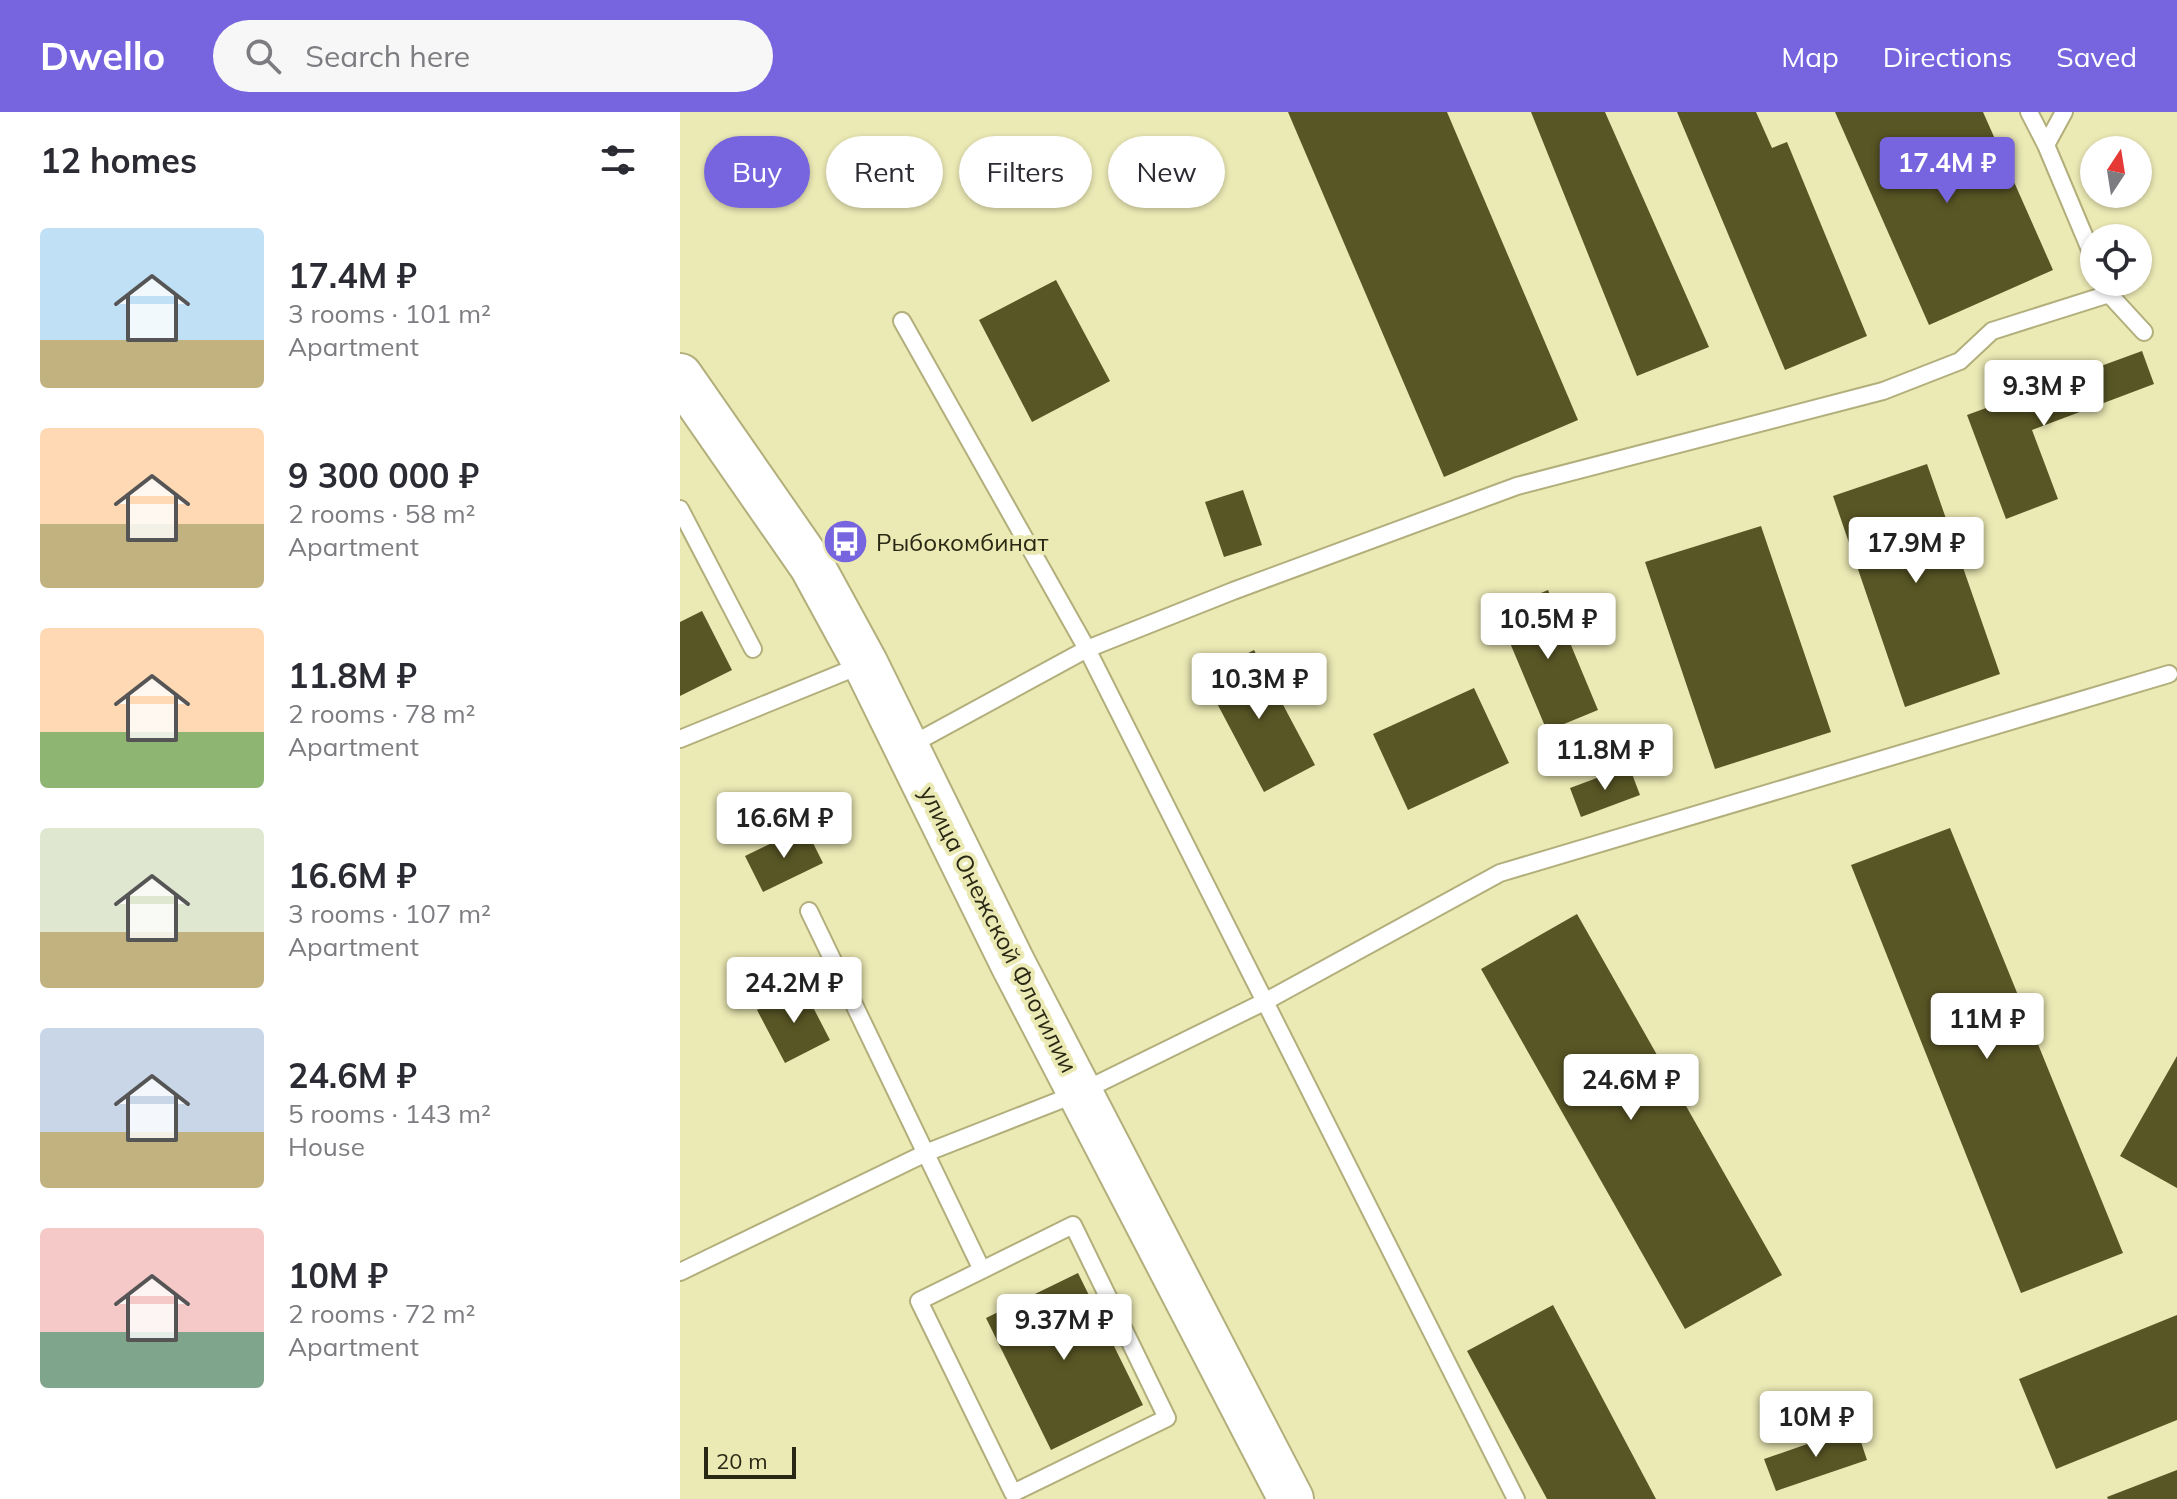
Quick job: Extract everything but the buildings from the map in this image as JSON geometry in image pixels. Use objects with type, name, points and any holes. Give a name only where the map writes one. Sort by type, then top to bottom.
[{"type":"main road","name":"улица Онежской Флотилии","points":[[682,383],[812,566],[865,663],[909,746],[1013,964],[1291,1499]]},
{"type":"lane","points":[[2029,112],[2080,226]]},
{"type":"lane","points":[[2046,145],[2064,112]]},
{"type":"lane","points":[[909,746],[1087,649],[1517,486],[1883,391],[1960,361],[1992,331],[2085,296]]},
{"type":"lane","points":[[2113,296],[2144,332]]},
{"type":"lane","points":[[902,321],[1087,649],[1516,1499]]},
{"type":"lane","points":[[680,509],[753,649]]},
{"type":"lane","points":[[680,739],[865,663]]},
{"type":"lane","points":[[680,1272],[928,1152],[1081,1092],[1266,1001],[1500,873],[2169,674]]},
{"type":"lane","points":[[809,911],[928,1152],[982,1270]]},
{"type":"lane","points":[[1073,1225],[1167,1418],[1013,1493],[919,1301],[982,1270],[1073,1225]]},
{"type":"place","name":"Рыбокомбинат","points":[[845,542]]}]
